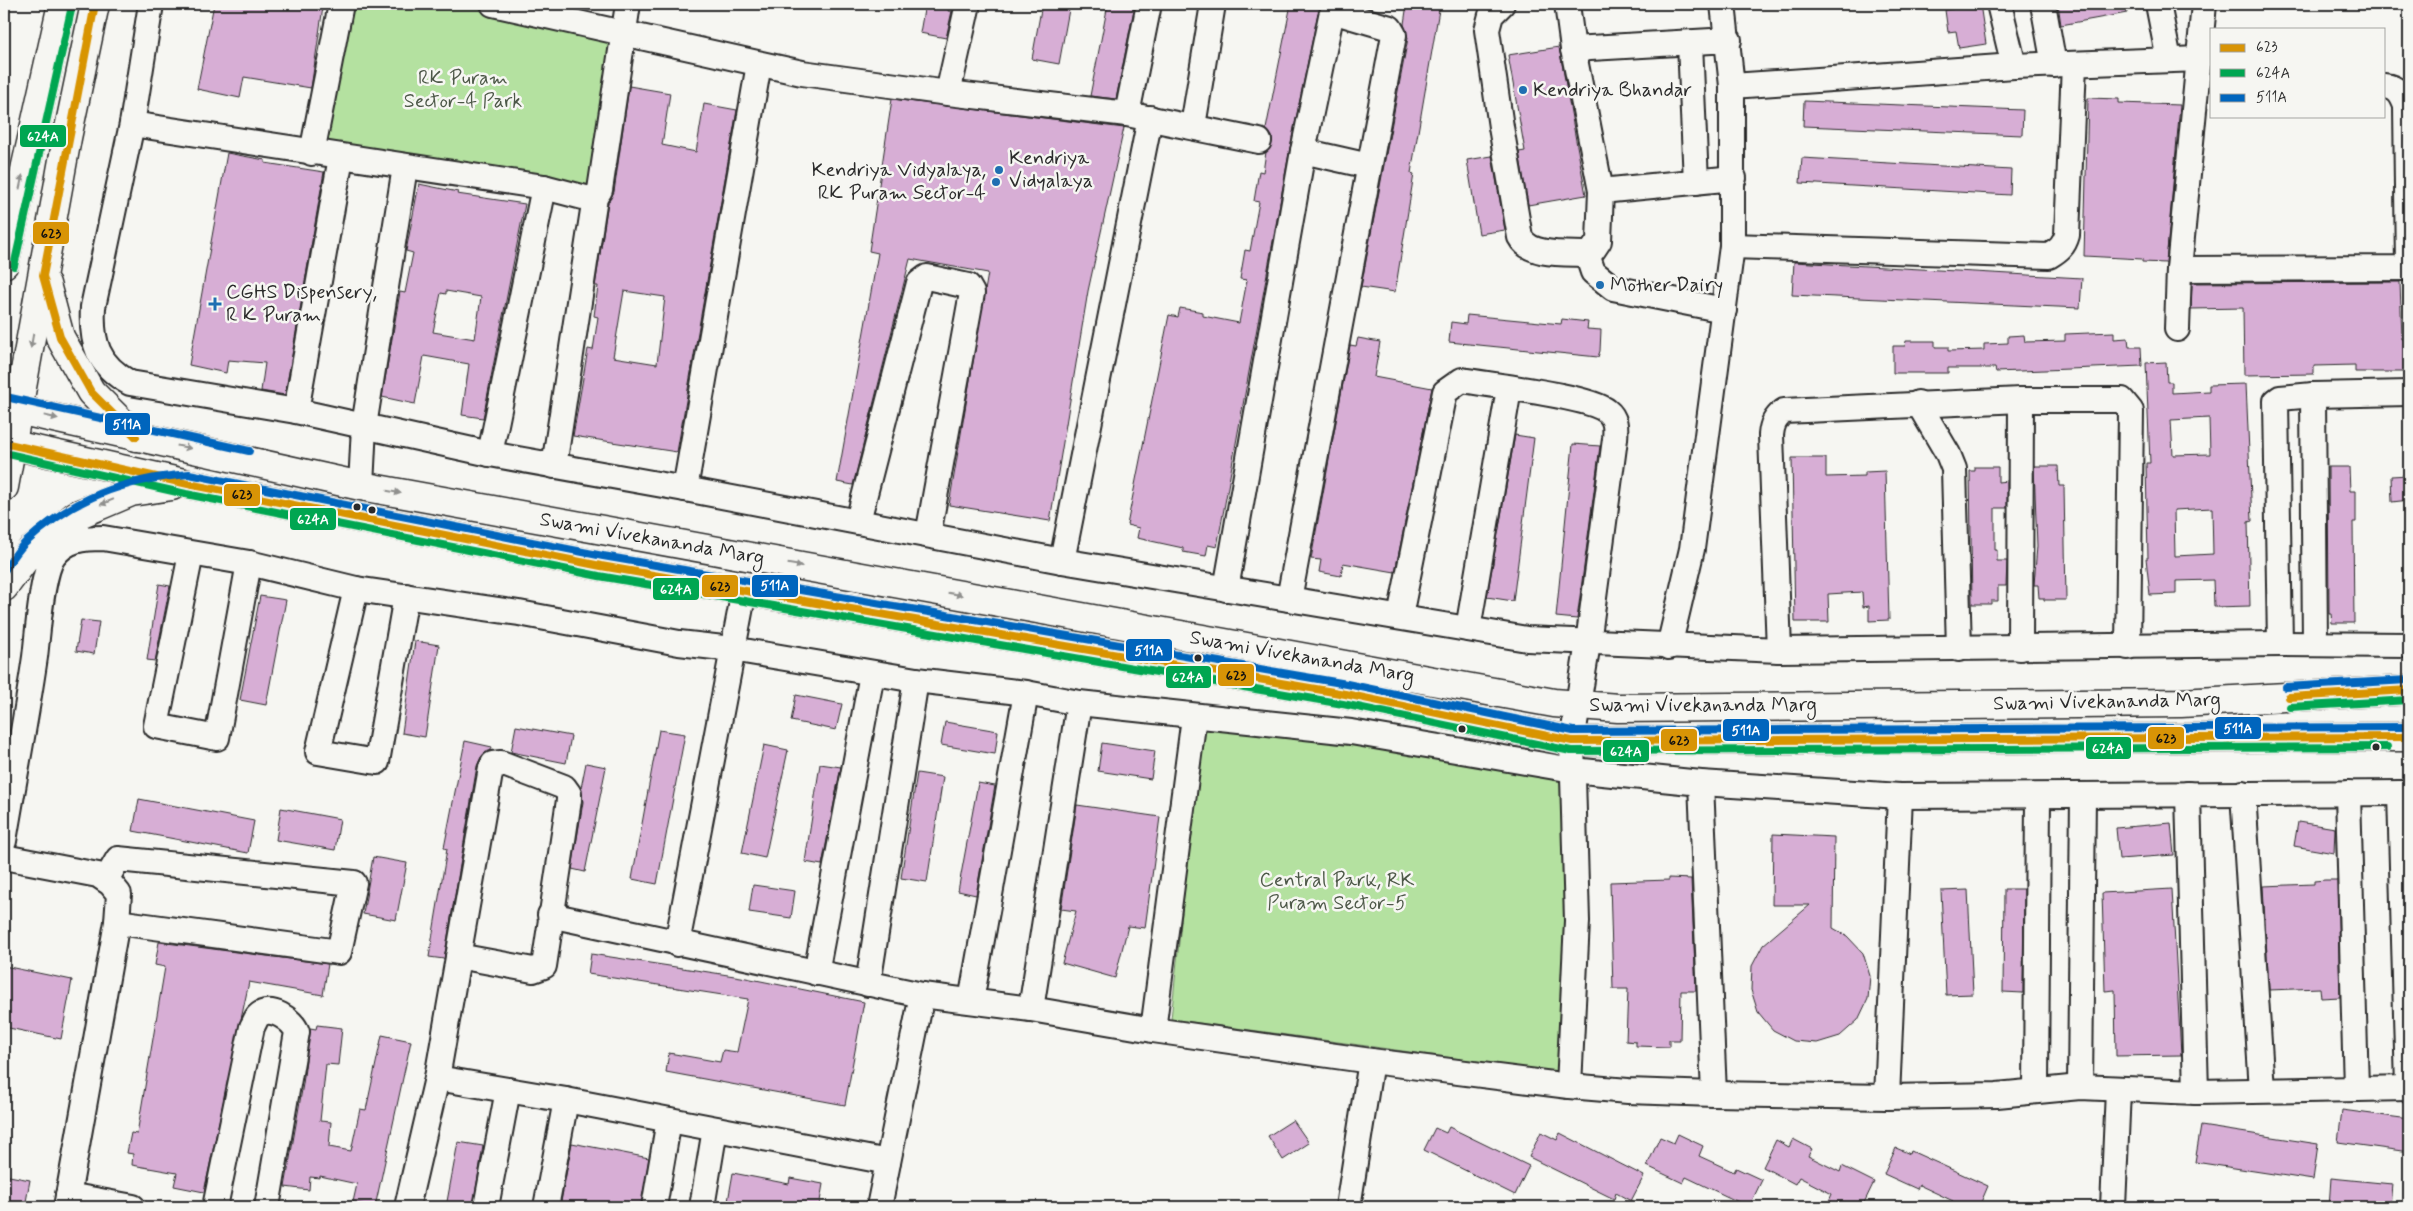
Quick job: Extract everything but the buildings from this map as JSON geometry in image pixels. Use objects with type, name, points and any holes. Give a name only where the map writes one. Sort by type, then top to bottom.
[{"type":"street","points":[[4,257],[62,4]]},
{"type":"street","points":[[4,487],[12,408],[43,276],[67,138],[94,4]]},
{"type":"street","points":[[152,4],[132,124],[93,307],[92,329],[95,346],[116,375],[130,382],[296,411],[490,454],[858,521],[1062,561],[1400,616],[1527,640],[1779,650],[2280,644],[2409,645]]},
{"type":"street","points":[[312,153],[341,4]]},
{"type":"street","points":[[493,4],[802,73],[1138,116],[1259,141]]},
{"type":"street","points":[[554,466],[595,197],[600,190],[622,33],[628,4]]},
{"type":"street","points":[[948,93],[968,4]]},
{"type":"street","points":[[1062,561],[1138,116],[1149,4]]},
{"type":"street","points":[[1193,126],[1214,4]]},
{"type":"street","points":[[1501,4],[1490,15],[1487,30],[1500,127],[1520,237],[1522,242],[1534,250],[1587,254],[1594,250],[1599,241],[1601,191],[1573,49],[1567,4]]},
{"type":"street","points":[[1670,647],[1692,549],[1732,246],[1734,178],[1732,86],[1729,40],[1723,4]]},
{"type":"street","points":[[1999,4],[2014,66]]},
{"type":"street","points":[[1732,246],[2049,256],[2054,253],[2064,244],[2067,235],[2064,64],[2043,4]]},
{"type":"street","points":[[2158,4],[2168,60]]},
{"type":"street","points":[[2177,329],[2179,269],[2204,96],[2200,59],[2204,4]]},
{"type":"street","points":[[1226,589],[1303,151],[1330,16],[1339,13],[1390,28],[1394,31],[1289,599]]},
{"type":"street","points":[[1573,49],[1729,40]]},
{"type":"street","points":[[1690,43],[1696,182]]},
{"type":"street","points":[[1732,86],[2014,66],[2200,59]]},
{"type":"street","points":[[685,489],[759,64]]},
{"type":"street","points":[[2179,269],[2409,274],[2406,106],[2402,95],[2396,89],[2386,86]]},
{"type":"street","points":[[132,124],[544,187],[590,199],[595,197]]},
{"type":"street","points":[[1303,151],[1369,166]]},
{"type":"street","points":[[296,411],[341,157]]},
{"type":"street","points":[[361,486],[364,426],[405,167]]},
{"type":"street","points":[[1601,191],[1734,178]]},
{"type":"street","points":[[490,454],[544,187]]},
{"type":"street","points":[[1587,254],[1593,272],[1612,288],[1724,310]]},
{"type":"street","points":[[43,276],[60,337],[82,376],[92,392],[136,437]]},
{"type":"street","points":[[858,521],[919,283],[928,277],[968,286],[972,293],[928,535]]},
{"type":"street","points":[[1400,616],[1445,392],[1462,380],[1560,396],[1601,406],[1614,420],[1615,439],[1588,643],[1576,705],[1572,741],[1577,921],[1570,1086]]},
{"type":"street","points":[[1468,629],[1509,389]]},
{"type":"street","points":[[2280,644],[2275,404],[2280,398],[2313,395],[2409,393]]},
{"type":"street","points":[[2313,395],[2315,644]]},
{"type":"street","points":[[1779,650],[1771,435],[1772,424],[1784,411],[1918,403],[2021,400],[2122,400],[2129,406],[2131,412],[2128,647]]},
{"type":"street","points":[[2020,648],[2021,400]]},
{"type":"street","points":[[1918,403],[1948,454],[1954,469],[1959,649]]},
{"type":"street","name":"Swami Vivekananda Marg","points":[[12,408],[361,486],[1534,699],[1576,705],[1618,708],[2181,703],[2409,690]]},
{"type":"street","name":"Swami Vivekananda Marg","points":[[8,444],[188,484],[601,566],[1345,694],[1572,741],[2402,739]]},
{"type":"street","points":[[4,587],[31,551],[77,515],[131,492],[188,484]]},
{"type":"street","points":[[4,841],[28,699],[47,568],[54,556],[71,541],[103,538],[249,563],[356,589],[519,613],[678,643],[732,649],[872,674],[1026,693],[1079,703],[1194,717],[1351,732],[1573,770],[1701,783],[1900,796],[2405,793],[2409,1088],[2196,1092],[2080,1087],[1997,1095],[1887,1097],[1714,1094],[1628,1091],[1570,1086],[1371,1061],[1153,1030],[1031,1009],[922,996],[550,915]]},
{"type":"street","points":[[191,554],[156,726],[218,738],[249,563]]},
{"type":"street","points":[[356,589],[318,752],[377,762],[406,596]]},
{"type":"street","points":[[677,944],[744,591]]},
{"type":"street","points":[[816,973],[872,674]]},
{"type":"street","points":[[868,984],[916,680]]},
{"type":"street","points":[[971,1001],[1026,693]]},
{"type":"street","points":[[1031,1009],[1079,703]]},
{"type":"street","points":[[1153,1030],[1194,717]]},
{"type":"street","points":[[407,1207],[437,1078],[458,956],[491,768],[496,763],[560,785],[569,794],[544,966],[538,970],[458,956]]},
{"type":"street","points":[[1701,783],[1714,1094]]},
{"type":"street","points":[[2243,793],[2262,1090]]},
{"type":"street","points":[[2348,793],[2356,1089]]},
{"type":"street","points":[[2188,794],[2196,1092]]},
{"type":"street","points":[[1887,1097],[1900,796]]},
{"type":"street","points":[[2036,1091],[2038,796]]},
{"type":"street","points":[[2080,1087],[2083,796]]},
{"type":"street","points":[[4,857],[90,874],[106,880],[119,894],[117,922],[67,1201],[133,1207]]},
{"type":"street","points":[[106,880],[118,859],[354,883],[339,952],[117,922]]},
{"type":"street","points":[[879,1207],[922,996]]},
{"type":"street","points":[[215,1207],[252,1027],[258,1016],[265,1013],[284,1016],[294,1025],[297,1032],[267,1207]]},
{"type":"street","points":[[1348,1207],[1371,1061]]},
{"type":"street","points":[[437,1078],[566,1100],[888,1162]]},
{"type":"street","points":[[486,1207],[508,1090]]},
{"type":"street","points":[[2113,1207],[2118,1090]]},
{"type":"street","points":[[546,1207],[566,1100]]},
{"type":"street","points":[[654,1207],[669,1120]]},
{"type":"street","points":[[702,1207],[715,1128]]},
{"type":"green space","name":"RK Puram Sector-4 Park","points":[[341,4],[474,4],[621,40],[595,197],[312,153]]},
{"type":"green space","name":"Central Park, RK Puram Sector-5","points":[[1202,720],[1572,778],[1562,1073],[1171,1019]]},
{"type":"transit line","name":"623","points":[[95,4],[43,276],[60,337],[91,392],[136,437]]},
{"type":"transit line","name":"624A","points":[[14,266],[72,6]]},
{"type":"transit line","name":"511A","points":[[6,397],[249,451]]},
{"type":"transit line","name":"623","points":[[4,443],[188,484],[601,566],[1345,694],[1572,741],[2409,737]]},
{"type":"transit line","name":"624A","points":[[4,453],[186,494],[599,576],[1343,704],[1571,751],[2387,747]]},
{"type":"transit line","name":"511A","points":[[4,571],[16,553],[43,527],[81,503],[121,486],[189,474],[603,556],[1347,684],[1573,731],[2409,727]]},
{"type":"transit line","name":"511A","points":[[2286,687],[2408,680]]},
{"type":"transit line","name":"623","points":[[2289,697],[2409,690]]},
{"type":"transit line","name":"624A","points":[[2290,707],[2409,700]]},
{"type":"place","name":"Kendriya Bhandar","points":[[1523,90]]},
{"type":"place","name":"Kendriya Vidyalaya","points":[[999,170]]},
{"type":"place","name":"Kendriya Vidyalaya, RK Puram Sector-4","points":[[996,182]]},
{"type":"place","name":"Mother Dairy","points":[[1600,285]]},
{"type":"place","name":"CGHS Dispensery, R K Puram","points":[[215,304]]}]
